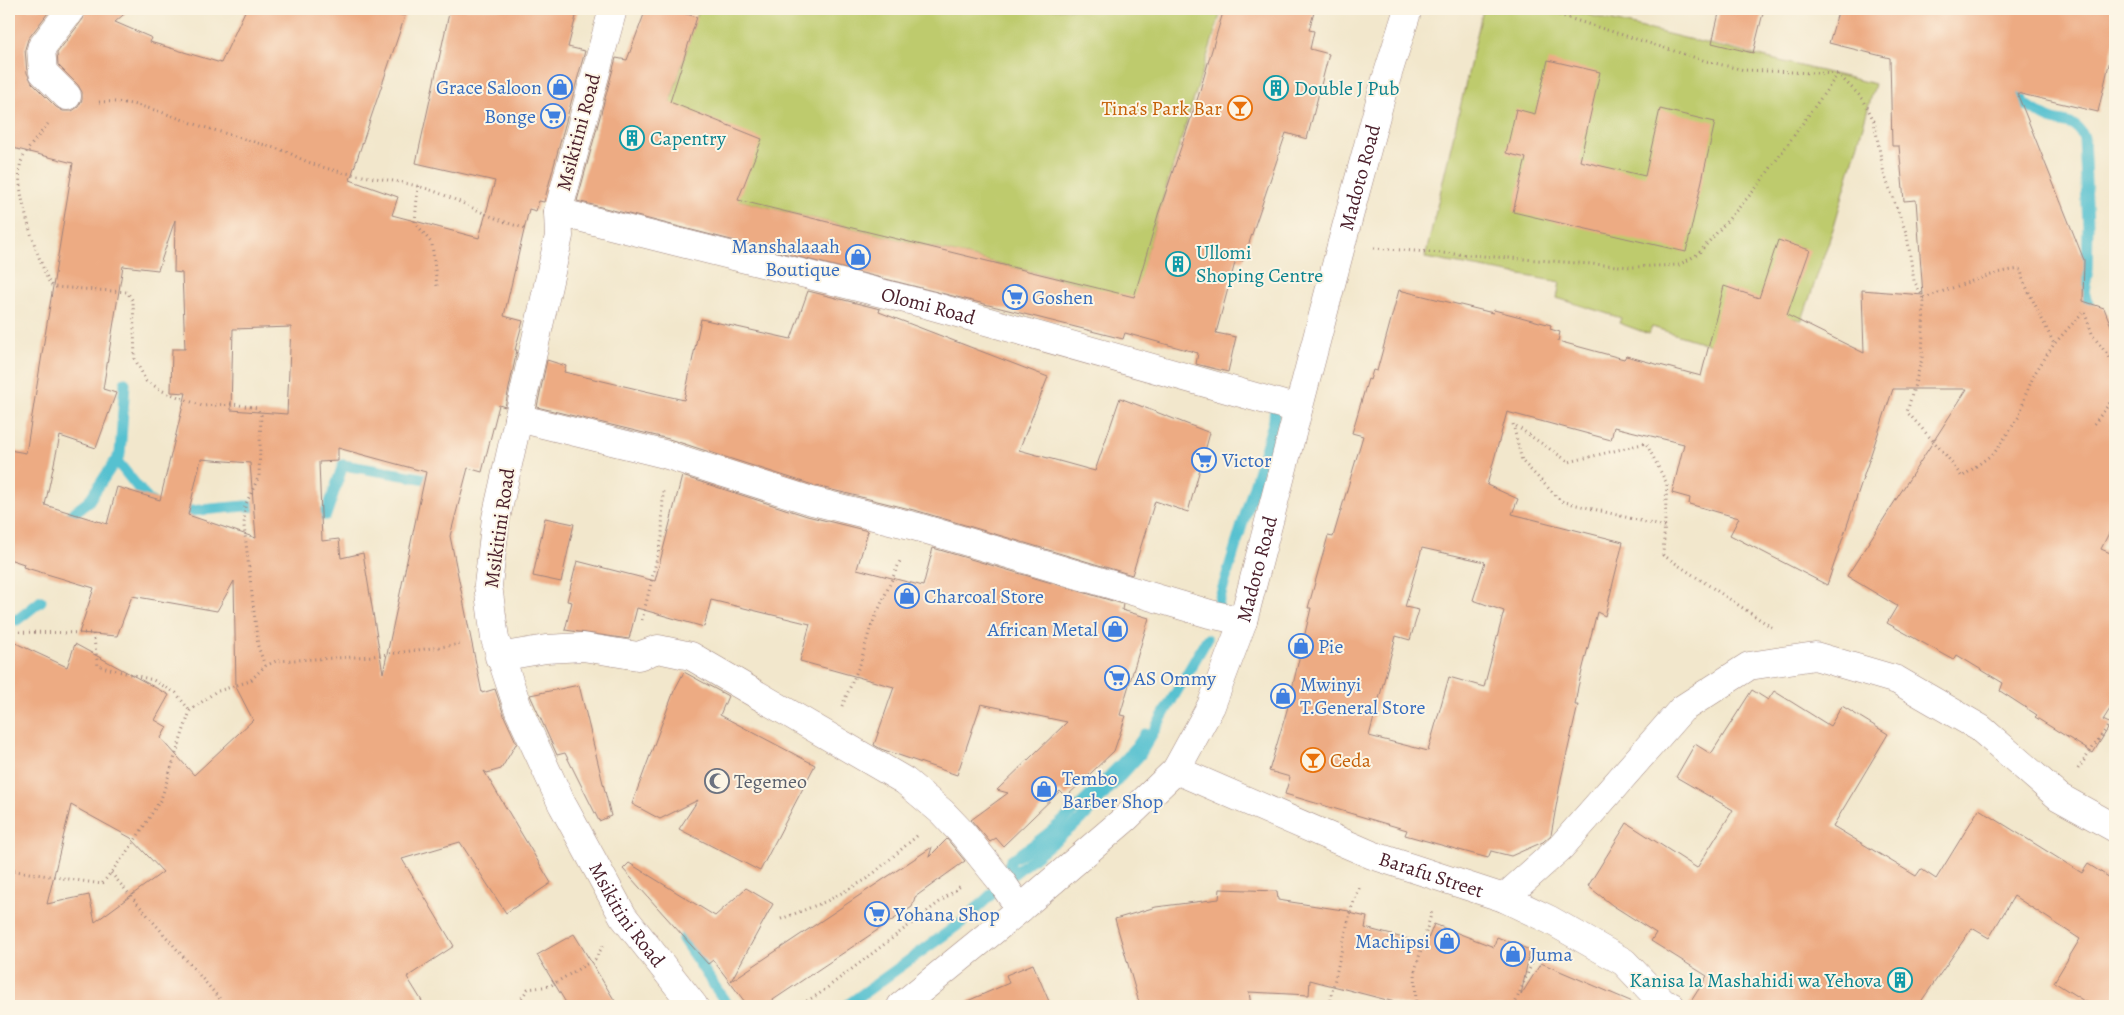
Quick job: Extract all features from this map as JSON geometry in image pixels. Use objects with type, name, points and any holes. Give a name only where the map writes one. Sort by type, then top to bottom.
[{"type":"street","points":[[67,96],[43,72],[41,48],[71,9]]},
{"type":"street","name":"Msikitini Road","points":[[613,9],[558,224],[496,518],[488,585],[497,648],[519,711],[562,804],[623,916],[694,1006]]},
{"type":"street","name":"Madoto Road","points":[[901,1006],[1020,909],[1126,818],[1176,770],[1211,706],[1243,622],[1384,86],[1408,9]]},
{"type":"street","name":"Olomi Road","points":[[558,224],[929,305],[1298,409]]},
{"type":"street","points":[[518,418],[664,454],[812,501],[914,526],[1243,622]]},
{"type":"street","points":[[497,648],[546,649],[583,647],[638,656],[658,649],[691,656],[905,781],[942,812],[988,866],[1020,909]]},
{"type":"street","points":[[1504,898],[1561,847],[1682,709],[1749,666],[1815,656],[1897,680],[1980,728],[2059,797],[2115,828]]},
{"type":"street","name":"Barafu Street","points":[[1176,770],[1372,856],[1504,898],[1550,920],[1624,962],[1663,1003],[1671,1006]]},
{"type":"path","points":[[1540,9],[1706,61],[1744,70],[1838,74],[1863,99],[1874,122],[1884,174],[1907,235],[1914,281],[1924,298],[1922,359],[1907,412],[1941,449],[1962,477],[1995,452],[2020,415],[2024,396],[2035,373],[2054,344],[2084,311],[2093,336],[2115,364]]},
{"type":"path","points":[[1341,246],[1632,266],[1679,265],[1698,254],[1757,187],[1838,74]]},
{"type":"path","points":[[265,666],[258,646],[244,526],[245,506],[259,476],[261,415],[257,408],[232,404],[202,406],[157,388],[146,380],[135,359],[133,301],[126,292],[54,286],[50,284],[46,277],[22,201],[18,181],[21,160],[67,96],[90,103],[109,101],[154,109],[205,127],[288,152],[297,158],[332,170],[418,186],[520,227],[558,224]]},
{"type":"path","points":[[418,186],[415,222],[432,244],[437,286]]},
{"type":"path","points":[[1924,298],[2017,268],[2021,270],[2023,280],[2054,344]]},
{"type":"path","points":[[2094,424],[2115,396]]},
{"type":"path","points":[[1665,527],[1562,501],[1522,461],[1514,424],[1569,462],[1646,442],[1666,484],[1665,527],[1663,555],[1815,656]]},
{"type":"path","points":[[638,656],[643,610],[662,537],[664,454]]},
{"type":"path","points":[[832,740],[842,706],[860,664],[870,629],[914,526]]},
{"type":"path","points":[[9,632],[94,634],[98,666],[153,680],[176,693],[190,711]]},
{"type":"path","points":[[9,870],[102,884],[132,845],[161,799],[190,711],[215,692],[250,681],[265,666],[276,661],[497,648]]},
{"type":"path","points":[[2059,797],[2115,716]]},
{"type":"path","points":[[781,920],[827,901],[866,879],[911,842],[942,812]]},
{"type":"path","points":[[1336,1006],[1329,1005],[1352,909],[1372,856]]},
{"type":"path","points":[[798,1006],[819,994],[988,866]]},
{"type":"path","points":[[111,873],[226,1006]]},
{"type":"path","points":[[1416,1006],[1415,972],[1428,927],[1439,876]]},
{"type":"path","points":[[516,1006],[528,989],[550,986],[595,958],[623,916]]},
{"type":"path","points":[[1514,1006],[1550,920]]},
{"type":"green space","points":[[699,9],[1222,9],[1158,214],[1134,301],[1082,284],[647,178]]},
{"type":"green space","points":[[1483,9],[1564,9],[1875,84],[1834,226],[1802,320],[1792,318],[1773,364],[1652,327],[1649,334],[1619,323],[1621,318],[1557,298],[1560,282],[1425,258]]},
{"type":"building","points":[[9,9],[51,9],[28,39],[25,49],[27,73],[32,83],[56,107],[63,111],[72,111],[78,107],[82,100],[82,92],[78,85],[58,65],[57,53],[83,19],[86,9],[130,9],[115,22],[152,38],[150,42],[221,63],[246,9],[377,9],[405,16],[350,180],[398,197],[392,215],[479,238],[495,181],[416,163],[450,9],[578,9],[568,47],[585,51],[544,202],[539,201],[536,211],[529,209],[504,316],[523,321],[515,350],[517,350],[505,407],[499,405],[482,472],[468,468],[450,536],[482,693],[495,689],[517,744],[501,769],[487,773],[484,771],[551,883],[506,913],[460,842],[402,859],[454,946],[407,977],[425,1006],[9,1006],[9,640],[67,667],[75,644],[169,695],[155,720],[167,727],[161,738],[194,775],[253,720],[236,687],[234,581],[217,611],[132,596],[117,636],[79,633],[94,588],[23,567],[24,564],[9,559],[9,450],[26,453],[73,163],[9,147]],"holes":[[[175,220],[174,272],[182,273],[185,349],[172,349],[171,392],[186,393],[160,500],[117,487],[107,524],[45,505],[60,436],[96,448],[116,393],[103,389],[123,266],[158,270]],[[291,327],[287,414],[231,410],[233,329]],[[338,448],[426,472],[383,673],[363,553],[341,558],[339,539],[322,541],[319,462],[338,461]],[[201,459],[250,463],[256,538],[188,515]],[[71,805],[131,838],[163,872],[95,922],[89,895],[47,904]]]},
{"type":"building","points":[[646,9],[670,9],[697,17],[670,102],[762,139],[738,200],[1134,297],[1158,215],[1198,97],[1224,9],[1315,9],[1309,30],[1314,31],[1310,49],[1329,54],[1307,139],[1286,133],[1243,261],[1236,259],[1216,333],[1236,337],[1228,372],[1196,364],[1198,353],[1125,333],[1123,339],[577,201],[616,58],[627,60]]},
{"type":"building","points":[[1720,9],[1764,9],[1753,53],[1712,43]]},
{"type":"building","points":[[1839,9],[2115,9],[2115,38],[2098,112],[2017,93],[2084,260],[2083,301],[2104,308],[2115,336],[2115,521],[2101,549],[2115,555],[2115,701],[2103,720],[2111,724],[2093,753],[2035,717],[2037,715],[2000,691],[2003,683],[1957,655],[1954,660],[1887,623],[1897,606],[1847,576],[1967,389],[1893,389],[1827,585],[1730,535],[1739,518],[1689,504],[1690,498],[1672,493],[1684,444],[1614,427],[1611,440],[1507,412],[1487,485],[1518,499],[1512,514],[1623,542],[1605,616],[1597,612],[1578,687],[1575,705],[1578,705],[1561,779],[1551,835],[1543,842],[1511,856],[1491,851],[1488,858],[1405,835],[1407,830],[1285,794],[1290,777],[1269,771],[1287,710],[1311,608],[1308,608],[1328,536],[1333,537],[1363,436],[1352,433],[1368,379],[1370,380],[1373,370],[1377,371],[1399,290],[1493,313],[1494,310],[1551,325],[1550,329],[1560,332],[1558,341],[1624,359],[1626,356],[1701,376],[1724,286],[1759,298],[1778,240],[1810,250],[1787,315],[1864,353],[1862,290],[1923,295],[1916,200],[1904,201],[1899,146],[1892,146],[1890,58],[1829,43]],"holes":[[[1422,548],[1485,562],[1473,600],[1504,611],[1484,687],[1449,677],[1428,751],[1369,736],[1396,636],[1410,640],[1419,610],[1405,607]]]},
{"type":"building","points":[[1548,60],[1600,72],[1580,161],[1645,176],[1660,109],[1715,122],[1686,252],[1513,212],[1526,158],[1506,153],[1516,109],[1535,114]]},
{"type":"building","points":[[808,291],[880,309],[879,312],[1048,377],[1019,450],[1095,471],[1120,398],[1210,433],[1188,512],[1155,501],[1132,575],[918,511],[816,486],[669,439],[537,407],[547,360],[566,366],[564,372],[684,400],[701,319],[791,339]]},
{"type":"building","points":[[682,476],[807,516],[868,531],[857,569],[923,586],[933,548],[1123,604],[1122,610],[1149,618],[1120,715],[1126,716],[1114,751],[1066,797],[1060,791],[1003,846],[996,838],[990,842],[971,820],[1008,793],[997,790],[1067,722],[981,704],[957,775],[874,745],[894,687],[800,661],[810,624],[711,600],[704,627],[637,608],[629,639],[565,630],[572,602],[567,601],[577,561],[655,581]]},
{"type":"building","points":[[545,518],[574,524],[561,582],[533,576]]},
{"type":"building","name":"Tegemeo","points":[[684,672],[728,696],[720,715],[815,765],[760,871],[679,829],[698,800],[660,819],[632,804],[674,691]]},
{"type":"building","points":[[579,685],[611,816],[599,821],[565,753],[557,755],[530,695]]},
{"type":"building","points":[[1752,690],[1768,700],[1774,691],[1830,726],[1842,706],[1888,734],[1833,826],[1916,876],[1921,869],[1936,879],[1979,809],[2082,873],[2088,864],[2115,881],[2115,1006],[2092,1006],[2054,982],[2080,939],[2014,896],[1989,938],[1972,928],[1918,1006],[1688,1006],[1707,976],[1651,941],[1656,933],[1612,905],[1588,886],[1627,823],[1697,868],[1733,810],[1676,777],[1695,744],[1711,754]]},
{"type":"building","points":[[947,839],[965,861],[915,897],[912,907],[764,1006],[748,1006],[713,960],[708,964],[623,869],[629,863],[715,916],[746,888],[773,904],[731,981],[932,847],[929,857]]},
{"type":"building","points":[[1220,889],[1277,891],[1278,900],[1349,911],[1349,913],[1367,917],[1365,928],[1426,944],[1434,924],[1494,947],[1497,937],[1530,950],[1521,995],[1541,963],[1642,1006],[1410,1006],[1310,980],[1309,995],[1249,992],[1251,1006],[1140,1006],[1115,919],[1156,907],[1219,899]]},
{"type":"building","points":[[574,934],[618,1006],[568,1006],[537,955]]},
{"type":"building","points":[[1033,964],[1051,1006],[956,1006],[1009,983],[1006,975]]},
{"type":"waterway","points":[[2026,79],[2021,102],[2041,115],[2073,125],[2081,132],[2084,138],[2088,226],[2087,275],[2084,292],[2089,307],[2083,316]]},
{"type":"waterway","points":[[60,520],[63,521],[88,502],[120,454],[125,383]]},
{"type":"waterway","points":[[1218,604],[1274,420],[1275,403]]},
{"type":"waterway","points":[[116,460],[148,500],[153,503]]},
{"type":"waterway","points":[[307,511],[326,515],[343,465],[439,481]]},
{"type":"waterway","points":[[176,510],[180,512],[245,506],[269,507]]},
{"type":"waterway","points":[[9,618],[17,620],[41,601]]},
{"type":"waterway","points":[[846,1006],[962,922],[1012,875],[1081,820],[1140,755],[1207,639]]},
{"type":"waterway","points":[[1004,882],[1011,860],[1038,842],[1075,810],[1138,745],[1145,734]]},
{"type":"waterway","points":[[690,932],[683,939],[728,1006]]},
{"type":"place","name":"Grace Saloon","points":[[560,87]]},
{"type":"place","name":"Double J Pub","points":[[1276,88]]},
{"type":"place","name":"Tina's Park Bar","points":[[1240,108]]},
{"type":"place","name":"Bonge","points":[[553,116]]},
{"type":"place","name":"Capentry","points":[[632,138]]},
{"type":"place","name":"Manshalaaah Boutique","points":[[858,257]]},
{"type":"place","name":"Ullomi Shoping Centre","points":[[1178,264]]},
{"type":"place","name":"Goshen","points":[[1015,297]]},
{"type":"place","name":"Victor","points":[[1204,460]]},
{"type":"place","name":"Charcoal Store","points":[[907,596]]},
{"type":"place","name":"African Metal","points":[[1115,629]]},
{"type":"place","name":"Pie","points":[[1301,646]]},
{"type":"place","name":"AS Ommy","points":[[1117,678]]},
{"type":"place","name":"Mwinyi T.General Store","points":[[1283,696]]},
{"type":"place","name":"Ceda","points":[[1313,760]]},
{"type":"place","name":"Tegemeo","points":[[717,781]]},
{"type":"place","name":"Tembo Barber Shop","points":[[1044,789]]},
{"type":"place","name":"Yohana Shop","points":[[877,914]]},
{"type":"place","name":"Machipsi","points":[[1447,941]]},
{"type":"place","name":"Juma","points":[[1513,954]]},
{"type":"place","name":"Kanisa la Mashahidi wa Yehova","points":[[1900,980]]}]
